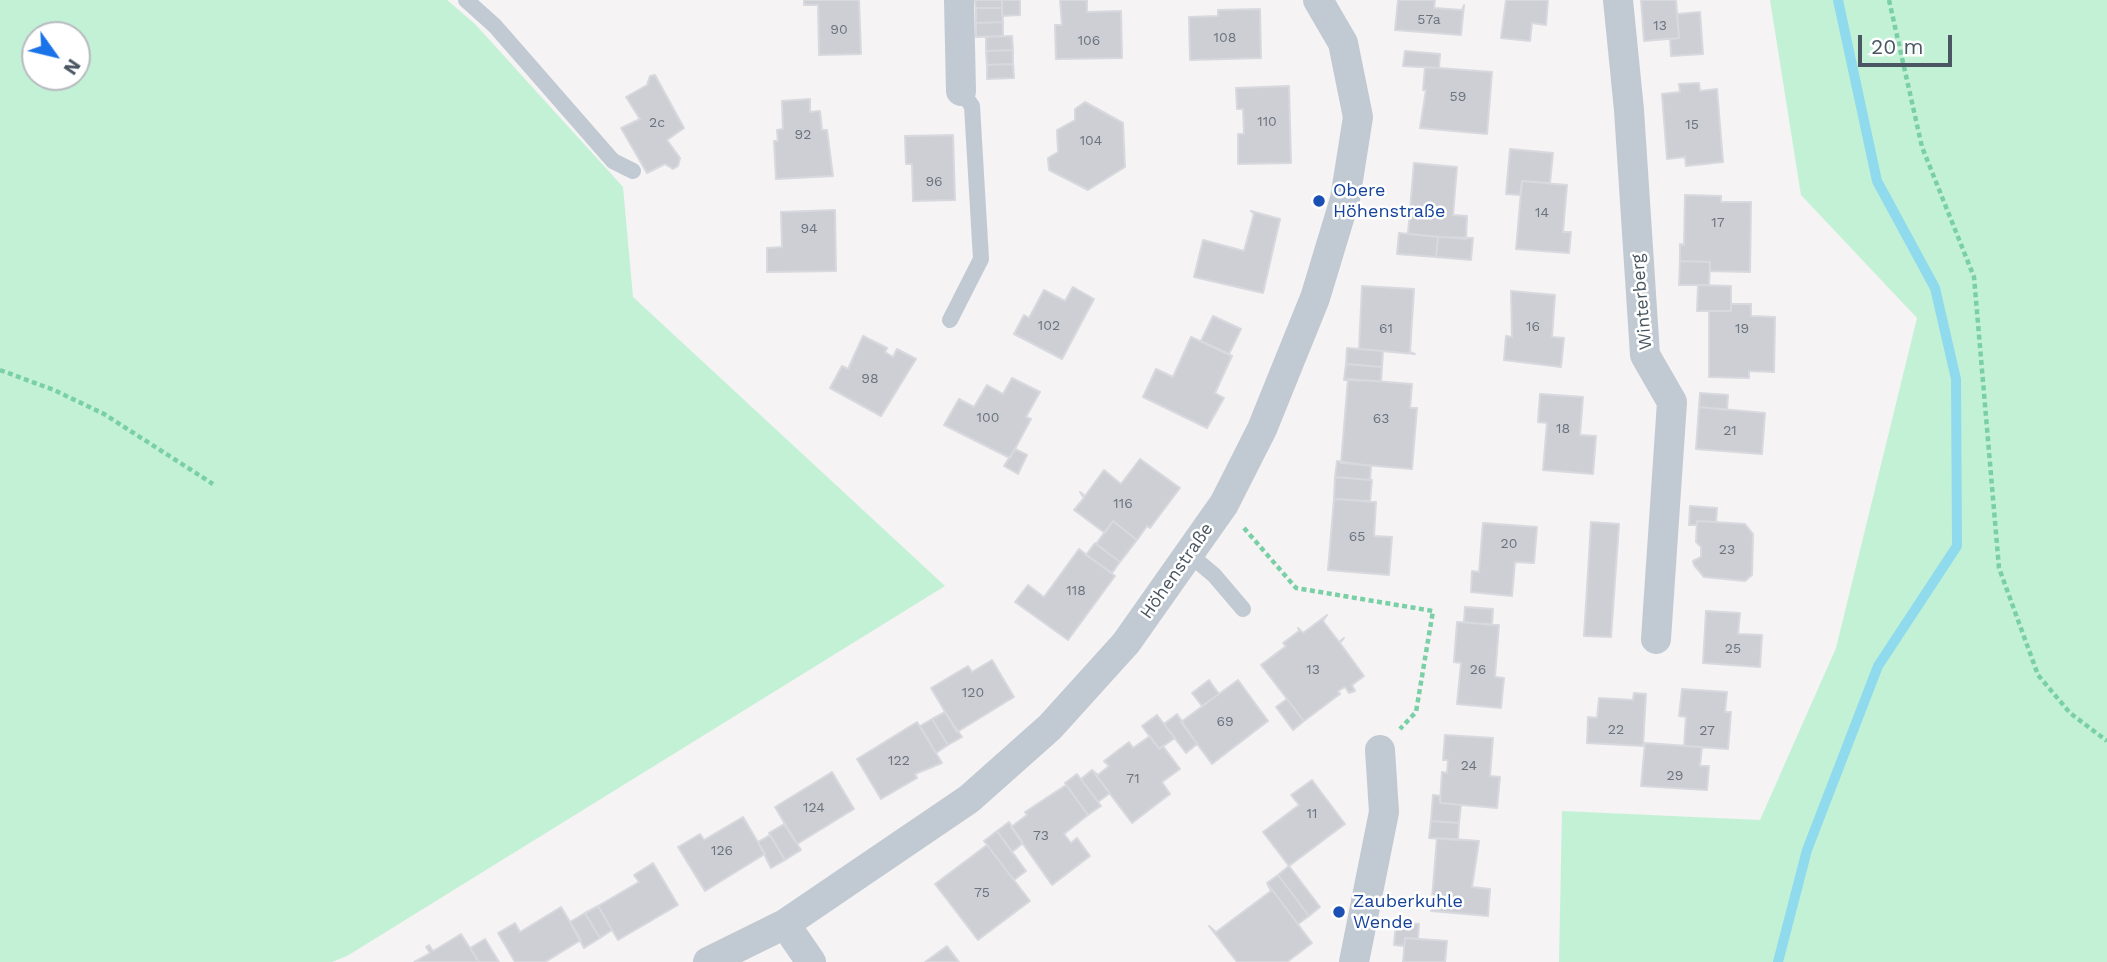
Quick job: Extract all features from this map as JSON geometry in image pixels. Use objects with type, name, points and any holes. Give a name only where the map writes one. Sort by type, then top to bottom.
[{"type":"street","points":[[959,0],[961,91]]},
{"type":"street","name":"Höhenstraße","points":[[708,962],[785,924],[969,799],[1050,727],[1126,643],[1224,504],[1262,429],[1305,322],[1345,199],[1358,117],[1343,43],[1318,0]]},
{"type":"street","name":"Winterberg","points":[[1618,0],[1629,110],[1645,355],[1672,402],[1656,639]]},
{"type":"street","points":[[1354,962],[1384,812],[1380,750]]},
{"type":"street","points":[[785,924],[811,962]]},
{"type":"lane","points":[[466,0],[495,26],[613,161],[633,171]]},
{"type":"lane","points":[[950,320],[981,259],[972,106],[961,91]]},
{"type":"lane","points":[[1190,555],[1214,575],[1242,609]]},
{"type":"path","points":[[1889,0],[1922,147],[1975,277],[1999,568],[2038,675],[2070,713],[2107,741]]},
{"type":"path","points":[[0,370],[54,390],[104,414],[213,484]]},
{"type":"path","points":[[1224,504],[1296,588],[1433,611],[1416,712],[1380,750]]},
{"type":"green space","points":[[0,0],[447,0],[475,24],[623,187],[633,297],[945,586],[347,956],[332,962],[0,962]]},
{"type":"green space","points":[[1770,0],[2107,0],[2107,962],[1559,962],[1562,811],[1760,820],[1836,648],[1917,318],[1801,195]]},
{"type":"building","points":[[804,0],[859,0],[861,54],[819,55],[818,5],[804,5]]},
{"type":"building","points":[[975,0],[1002,0],[1002,8],[976,8]]},
{"type":"building","points":[[1002,0],[1020,0],[1020,15],[1002,16]]},
{"type":"building","points":[[1060,0],[1087,0],[1087,12],[1121,11],[1122,58],[1056,59],[1055,25],[1062,25]]},
{"type":"building","points":[[1398,0],[1435,0],[1434,8],[1462,10],[1464,5],[1461,35],[1395,30]]},
{"type":"building","points":[[1506,0],[1548,0],[1546,25],[1532,23],[1530,41],[1501,38]]},
{"type":"building","points":[[1641,0],[1676,0],[1679,38],[1644,41]]},
{"type":"building","points":[[976,8],[1002,8],[1003,22],[976,23]]},
{"type":"building","points":[[1260,9],[1261,58],[1190,60],[1189,17],[1218,16],[1218,10]]},
{"type":"building","points":[[1700,12],[1703,54],[1671,56],[1670,39],[1679,38],[1677,14]]},
{"type":"building","points":[[1003,22],[1003,36],[976,37],[976,23]]},
{"type":"building","points":[[1012,36],[1013,50],[986,51],[986,37]]},
{"type":"building","points":[[1013,50],[1013,64],[987,65],[986,51]]},
{"type":"building","points":[[1405,51],[1440,54],[1439,68],[1403,66]]},
{"type":"building","points":[[1013,64],[1014,78],[987,79],[987,65]]},
{"type":"building","points":[[1425,67],[1492,72],[1487,134],[1420,128],[1426,90],[1423,90]]},
{"type":"building","points":[[655,75],[684,128],[667,140],[680,158],[678,166],[673,169],[665,164],[647,173],[621,128],[640,119],[626,97],[647,85],[650,76]]},
{"type":"building","points":[[1699,83],[1700,91],[1717,89],[1723,162],[1686,166],[1685,157],[1667,159],[1662,94],[1680,92],[1679,84]]},
{"type":"building","points":[[1289,86],[1291,163],[1238,164],[1238,134],[1244,134],[1243,109],[1237,109],[1236,88]]},
{"type":"building","points":[[810,99],[810,112],[820,111],[822,130],[827,130],[833,176],[776,179],[774,141],[778,141],[777,130],[783,129],[782,101]]},
{"type":"building","points":[[1085,102],[1123,123],[1125,167],[1088,190],[1049,170],[1048,158],[1058,152],[1057,130],[1075,120],[1075,109]]},
{"type":"building","points":[[953,135],[955,200],[913,201],[912,164],[906,164],[905,136]]},
{"type":"building","points":[[1510,149],[1553,153],[1550,183],[1522,181],[1520,195],[1506,194]]},
{"type":"building","points":[[1414,163],[1457,167],[1453,215],[1467,216],[1466,239],[1408,234]]},
{"type":"building","points":[[1522,181],[1567,185],[1563,232],[1571,232],[1569,253],[1516,249]]},
{"type":"building","points":[[1685,195],[1721,196],[1721,202],[1751,202],[1750,272],[1710,271],[1710,262],[1680,261],[1680,244],[1684,245]]},
{"type":"building","points":[[835,210],[836,271],[767,272],[767,248],[782,247],[781,212]]},
{"type":"building","points":[[1251,211],[1280,219],[1263,293],[1194,277],[1203,240],[1244,251],[1254,214]]},
{"type":"building","points":[[1399,233],[1438,237],[1436,257],[1397,254]]},
{"type":"building","points":[[1438,237],[1473,238],[1471,260],[1436,257]]},
{"type":"building","points":[[1680,261],[1710,262],[1709,285],[1679,285]]},
{"type":"building","points":[[1698,285],[1731,286],[1731,311],[1697,311]]},
{"type":"building","points":[[1362,286],[1414,289],[1410,352],[1415,354],[1359,349]]},
{"type":"building","points":[[1073,287],[1094,299],[1062,359],[1014,334],[1024,315],[1029,318],[1044,290],[1065,301]]},
{"type":"building","points":[[1511,291],[1555,295],[1552,337],[1564,338],[1561,367],[1504,360],[1506,336],[1512,337]]},
{"type":"building","points":[[1731,304],[1751,304],[1751,316],[1775,317],[1774,372],[1749,371],[1749,378],[1709,377],[1709,311],[1731,311]]},
{"type":"building","points":[[1213,316],[1241,329],[1229,354],[1201,341]]},
{"type":"building","points":[[863,336],[887,348],[885,352],[893,357],[897,349],[916,359],[881,416],[830,388],[842,366],[848,369]]},
{"type":"building","points":[[1191,337],[1232,356],[1215,393],[1224,398],[1207,428],[1143,397],[1156,369],[1173,377]]},
{"type":"building","points":[[1347,348],[1383,351],[1382,367],[1346,364]]},
{"type":"building","points":[[1346,364],[1382,367],[1381,381],[1344,380]]},
{"type":"building","points":[[1012,378],[1040,392],[1026,417],[1031,419],[1010,458],[944,425],[959,399],[974,407],[987,385],[1003,394]]},
{"type":"building","points":[[1348,379],[1412,384],[1410,408],[1417,408],[1412,469],[1341,463]]},
{"type":"building","points":[[1700,393],[1728,395],[1727,410],[1699,407]]},
{"type":"building","points":[[1540,394],[1583,397],[1580,435],[1596,436],[1593,474],[1543,470],[1547,423],[1538,422]]},
{"type":"building","points":[[1699,407],[1765,413],[1762,454],[1696,449]]},
{"type":"building","points":[[1015,449],[1027,455],[1018,474],[1004,466]]},
{"type":"building","points":[[1140,459],[1180,488],[1150,528],[1147,526],[1137,540],[1113,521],[1105,533],[1074,510],[1084,498],[1080,492],[1085,496],[1104,470],[1121,484]]},
{"type":"building","points":[[1337,461],[1371,466],[1370,480],[1335,477]]},
{"type":"building","points":[[1335,477],[1372,480],[1370,501],[1334,499]]},
{"type":"building","points":[[1334,499],[1376,502],[1374,536],[1392,537],[1389,575],[1328,570]]},
{"type":"building","points":[[1690,506],[1717,508],[1716,522],[1697,521],[1697,525],[1689,525]]},
{"type":"building","points":[[1113,521],[1137,540],[1120,562],[1096,544]]},
{"type":"building","points":[[1697,521],[1745,524],[1753,534],[1752,575],[1745,581],[1704,577],[1693,561],[1701,557],[1701,547],[1696,542]]},
{"type":"building","points":[[1591,522],[1619,524],[1611,637],[1584,636]]},
{"type":"building","points":[[1483,523],[1537,527],[1534,563],[1515,562],[1512,596],[1471,592],[1472,571],[1479,572]]},
{"type":"building","points":[[1095,543],[1120,562],[1112,573],[1086,555]]},
{"type":"building","points":[[1079,549],[1115,576],[1068,640],[1015,602],[1028,585],[1044,597]]},
{"type":"building","points":[[1465,607],[1493,609],[1492,625],[1464,622]]},
{"type":"building","points":[[1706,611],[1740,613],[1738,634],[1762,635],[1760,667],[1703,663]]},
{"type":"building","points":[[1327,615],[1323,621],[1339,642],[1344,638],[1340,643],[1364,676],[1352,685],[1355,691],[1349,693],[1345,687],[1338,691],[1340,694],[1304,721],[1261,665],[1286,646],[1283,643],[1299,631],[1298,628],[1303,633]]},
{"type":"building","points":[[1457,622],[1499,625],[1495,677],[1504,678],[1501,708],[1457,704],[1461,663],[1454,662]]},
{"type":"building","points":[[992,660],[1014,697],[957,732],[931,688],[968,666],[972,672]]},
{"type":"building","points":[[1209,680],[1219,694],[1202,706],[1192,693]]},
{"type":"building","points":[[1238,680],[1268,721],[1212,764],[1181,722]]},
{"type":"building","points":[[1682,689],[1727,692],[1725,712],[1731,712],[1728,749],[1684,746],[1686,717],[1679,716]]},
{"type":"building","points":[[1634,693],[1646,694],[1643,746],[1587,743],[1588,717],[1597,718],[1599,698],[1633,700]]},
{"type":"building","points":[[1287,699],[1304,721],[1293,730],[1276,707]]},
{"type":"building","points":[[945,712],[962,737],[948,745],[932,719]]},
{"type":"building","points":[[1177,714],[1197,744],[1186,753],[1164,724]]},
{"type":"building","points":[[1157,715],[1175,738],[1159,749],[1142,726]]},
{"type":"building","points":[[932,719],[948,745],[936,753],[920,726]]},
{"type":"building","points":[[917,722],[942,763],[915,774],[917,778],[881,799],[857,759]]},
{"type":"building","points":[[1445,735],[1493,738],[1490,776],[1500,777],[1497,808],[1440,803],[1442,772],[1447,773],[1448,760],[1443,760]]},
{"type":"building","points":[[1150,736],[1159,749],[1163,746],[1180,769],[1162,782],[1170,794],[1132,823],[1092,770],[1098,775],[1109,766],[1104,761],[1129,742],[1133,748]]},
{"type":"building","points":[[1645,743],[1702,747],[1700,766],[1709,766],[1707,790],[1641,786]]},
{"type":"building","points":[[1092,770],[1110,793],[1098,802],[1081,779]]},
{"type":"building","points":[[832,772],[854,809],[797,844],[775,807]]},
{"type":"building","points":[[1077,774],[1101,806],[1088,815],[1065,783]]},
{"type":"building","points":[[1312,780],[1345,824],[1289,866],[1263,832],[1299,805],[1291,795]]},
{"type":"building","points":[[1066,785],[1088,815],[1064,834],[1071,843],[1077,838],[1090,856],[1052,885],[1011,827],[1027,815],[1025,812]]},
{"type":"building","points":[[1433,795],[1440,796],[1440,803],[1461,805],[1459,823],[1431,821]]},
{"type":"building","points":[[743,817],[765,854],[705,891],[678,847],[700,834],[704,840]]},
{"type":"building","points":[[1431,821],[1459,823],[1458,840],[1429,838]]},
{"type":"building","points":[[1009,822],[1023,843],[1012,852],[997,831]]},
{"type":"building","points":[[784,824],[801,850],[785,860],[769,833]]},
{"type":"building","points":[[997,831],[1026,871],[1014,880],[984,841]]},
{"type":"building","points":[[770,835],[785,860],[771,868],[758,842]]},
{"type":"building","points":[[1437,838],[1479,841],[1472,887],[1490,889],[1488,916],[1431,911]]},
{"type":"building","points":[[987,845],[1030,901],[978,940],[935,884]]},
{"type":"building","points":[[653,863],[678,905],[618,940],[598,906],[639,882],[634,875]]},
{"type":"building","points":[[1289,866],[1320,907],[1309,916],[1278,875]]},
{"type":"building","points":[[1278,875],[1309,916],[1298,924],[1267,883]]},
{"type":"building","points":[[1267,883],[1312,943],[1287,962],[1237,962],[1209,926],[1216,932],[1271,891]]},
{"type":"building","points":[[598,906],[612,930],[600,938],[585,913]]},
{"type":"building","points":[[561,907],[581,940],[545,962],[515,962],[498,933],[515,923],[520,932]]},
{"type":"building","points":[[585,913],[600,938],[584,948],[570,922]]},
{"type":"building","points":[[1396,922],[1419,924],[1418,939],[1405,938],[1404,946],[1394,945]]},
{"type":"building","points":[[461,934],[479,962],[414,962],[430,953],[426,947],[429,945],[433,951]]},
{"type":"building","points":[[1405,938],[1447,941],[1445,962],[1403,962]]},
{"type":"building","points":[[485,939],[499,962],[479,962],[470,948]]},
{"type":"building","points":[[947,946],[959,962],[925,962]]},
{"type":"waterway","points":[[1778,962],[1807,850],[1878,666],[1957,546],[1956,379],[1935,288],[1877,181],[1838,0]]},
{"type":"place","name":"Obere Höhenstraße","points":[[1319,201]]},
{"type":"place","name":"Zauberkuhle Wende","points":[[1339,912]]}]
